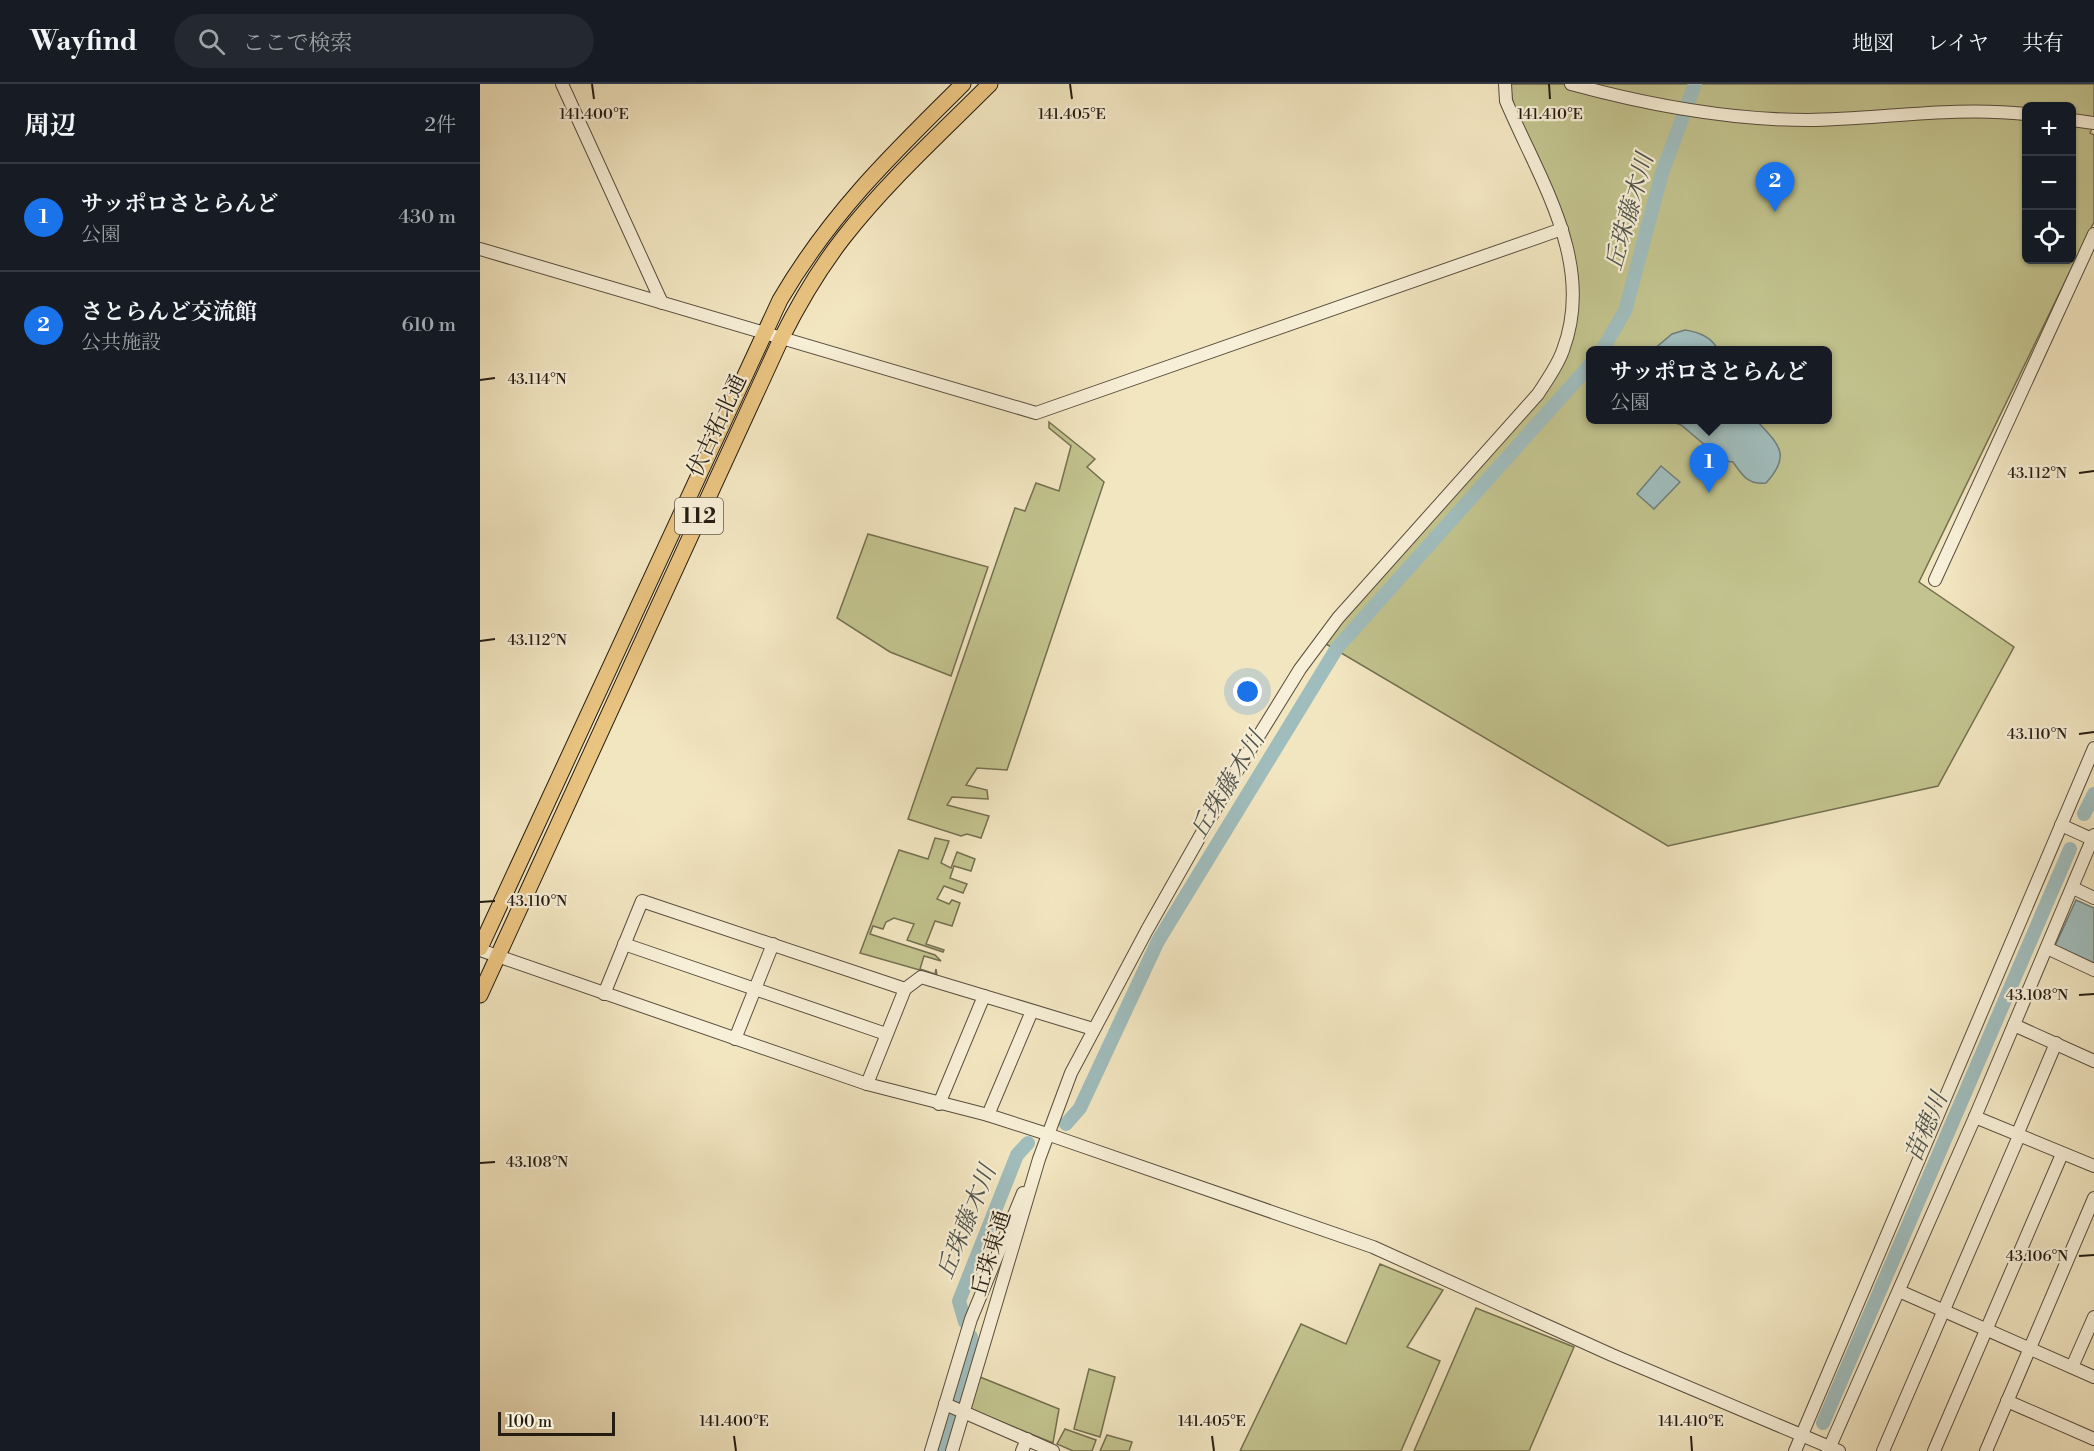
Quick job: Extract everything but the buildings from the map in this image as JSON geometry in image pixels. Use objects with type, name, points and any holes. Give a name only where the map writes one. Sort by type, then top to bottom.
[{"type":"main road","name":"伏古拓北通","points":[[480,949],[763,333],[799,266],[842,208],[963,84]]},
{"type":"main road","name":"伏古拓北通","points":[[480,995],[781,339],[823,266],[864,212],[990,84]]},
{"type":"street","points":[[562,84],[662,303]]},
{"type":"street","points":[[1039,1159],[1071,1073],[1093,1029],[1237,771],[1312,651],[1338,618],[1538,394],[1563,350],[1574,306],[1574,280],[1562,229],[1506,101],[1505,84]]},
{"type":"street","points":[[1571,84],[1697,112],[1808,120],[1937,112],[2022,114]]},
{"type":"street","points":[[2076,121],[2094,123]]},
{"type":"street","points":[[480,249],[1036,413],[1562,229]]},
{"type":"street","points":[[1935,580],[2094,234]]},
{"type":"street","points":[[1795,1451],[1813,1404],[2094,748]]},
{"type":"street","points":[[480,949],[867,1084],[988,1115],[1047,1134],[1373,1247],[1612,1355],[1832,1450],[2093,838],[2061,825]]},
{"type":"street","points":[[2073,888],[2094,898]]},
{"type":"street","points":[[604,994],[642,902],[905,989]]},
{"type":"street","points":[[624,944],[886,1034]]},
{"type":"street","points":[[735,1039],[773,944]]},
{"type":"street","points":[[2047,948],[2094,969]]},
{"type":"street","points":[[867,1084],[905,989],[921,977],[1093,1029]]},
{"type":"street","points":[[939,1104],[984,996]]},
{"type":"street","points":[[988,1115],[1032,1011]]},
{"type":"street","points":[[2014,1025],[2094,1061]]},
{"type":"street","points":[[1883,1451],[2056,1043]]},
{"type":"street","points":[[1975,1117],[2094,1166]]},
{"type":"street","points":[[1934,1451],[2062,1154]]},
{"type":"street","name":"丘珠東通","points":[[931,1451],[971,1319],[1039,1159]]},
{"type":"street","name":"丘珠東通","points":[[952,1451],[1039,1159]]},
{"type":"street","points":[[1988,1450],[2094,1198]]},
{"type":"street","points":[[1899,1291],[2094,1377]]},
{"type":"street","points":[[2072,1367],[2094,1317]]},
{"type":"street","points":[[2007,1401],[2094,1439]]},
{"type":"street","points":[[945,1404],[1053,1451]]},
{"type":"street","points":[[1022,1451],[1027,1439]]},
{"type":"green space","points":[[1510,84],[2094,84],[2094,124],[2090,133],[2094,135],[2094,222],[2076,259],[2076,102],[2022,102],[2022,264],[2074,264],[1919,582],[2014,647],[1938,786],[1668,846],[1326,644],[1326,640],[1565,358],[1575,323],[1578,290],[1575,258],[1556,197],[1513,104]]},
{"type":"green space","points":[[1049,422],[1095,459],[1087,467],[1104,482],[1007,770],[977,768],[966,785],[987,790],[988,799],[952,797],[947,805],[989,816],[981,838],[967,834],[961,836],[908,819],[1015,508],[1025,511],[1036,483],[1059,491],[1071,446],[1049,428]]},
{"type":"green space","points":[[868,534],[988,567],[951,676],[890,652],[837,618]]},
{"type":"green space","points":[[935,838],[949,841],[941,863],[951,868],[957,852],[975,859],[971,871],[954,866],[950,878],[967,884],[963,893],[944,886],[937,899],[949,904],[952,900],[960,903],[952,926],[935,921],[926,944],[944,950],[943,952],[907,940],[914,924],[894,918],[886,922],[883,929],[873,926],[870,934],[935,955],[941,961],[924,956],[920,969],[935,974],[936,969],[937,975],[860,953],[899,850],[928,859]]},
{"type":"green space","points":[[1380,1264],[1443,1290],[1407,1347],[1440,1361],[1401,1451],[1240,1451],[1301,1324],[1346,1344]]},
{"type":"green space","points":[[1476,1308],[1574,1347],[1529,1451],[1414,1451]]},
{"type":"green space","points":[[1089,1369],[1115,1377],[1100,1437],[1074,1429]]},
{"type":"green space","points":[[980,1377],[1059,1409],[1053,1443],[968,1408]]},
{"type":"green space","points":[[1065,1429],[1096,1440],[1092,1451],[1073,1451],[1057,1444]]},
{"type":"green space","points":[[1107,1435],[1132,1442],[1129,1451],[1100,1451]]},
{"type":"water","points":[[1685,330],[1695,332],[1704,336],[1715,346],[1658,346],[1672,334]]},
{"type":"water","points":[[1678,424],[1760,424],[1776,442],[1780,456],[1779,464],[1766,483],[1755,483],[1743,475],[1733,462],[1724,461]]},
{"type":"water","points":[[1661,466],[1680,482],[1654,509],[1637,494]]},
{"type":"water","points":[[2076,900],[2094,908],[2094,965],[2055,946]]},
{"type":"waterway","name":"丘珠藤木川","points":[[1604,346],[1625,311],[1662,173],[1695,84]]},
{"type":"waterway","name":"丘珠藤木川","points":[[1066,1124],[1080,1108],[1158,941],[1337,648],[1586,369]]},
{"type":"waterway","name":"苗穂川","points":[[2084,814],[2094,794]]},
{"type":"waterway","name":"苗穂川","points":[[1823,1423],[2070,849]]},
{"type":"waterway","name":"丘珠藤木川","points":[[965,1322],[959,1301],[1017,1155],[1028,1143]]},
{"type":"waterway","name":"丘珠藤木川","points":[[957,1398],[973,1346],[971,1337]]},
{"type":"waterway","name":"丘珠藤木川","points":[[941,1451],[953,1411]]},
{"type":"place","name":"さとらんど交流館","points":[[1775,212]]},
{"type":"place","name":"サッポロさとらんど","points":[[1709,493]]}]
